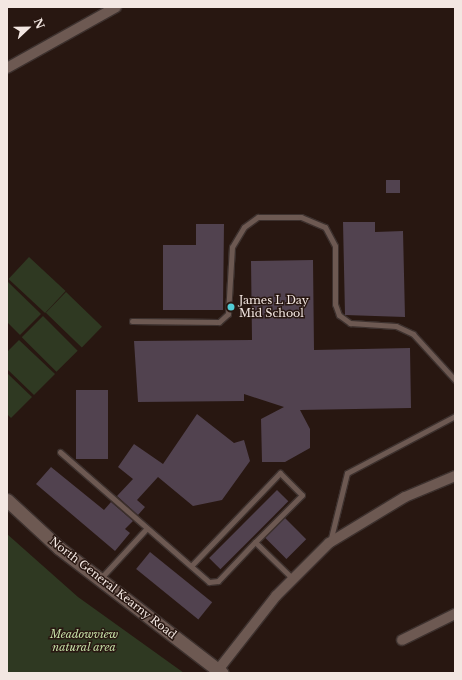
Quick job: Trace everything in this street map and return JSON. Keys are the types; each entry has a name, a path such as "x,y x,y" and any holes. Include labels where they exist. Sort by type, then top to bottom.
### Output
{"street":[{"path":"7,68 116,7"},
{"path":"220,671 276,596 329,543 405,497 455,476"},
{"name":"North General Kearny Road","path":"7,500 59,548 220,671"},
{"path":"402,640 455,614"}],"lane":[{"path":"132,321 218,322 228,314 232,247 244,227 258,217 301,217 325,228 335,246 335,304 339,315 350,323 396,326 413,334 455,380"},
{"path":"329,543 347,473 455,416"},
{"path":"60,452 209,582 218,581 302,495 280,473 191,566"},
{"path":"100,579 147,528"},
{"path":"255,542 293,579"}],"green space":[{"path":"29,257 66,291 45,313 9,279"},
{"path":"7,281 41,314 20,335 7,322"},
{"path":"66,292 102,327 82,348 46,313"},
{"path":"43,316 78,351 56,372 22,337"},
{"path":"19,340 55,374 34,395 7,369 7,352"},
{"path":"7,373 32,397 11,418 7,414"},
{"name":"Meadowview natural area","path":"7,534 78,597 184,673 7,673"}],"building":[{"path":"386,180 400,180 400,193 386,193"},
{"path":"343,222 375,222 375,232 403,231 405,317 345,315"},
{"path":"196,224 224,224 223,310 163,310 163,245 196,245"},
{"path":"313,260 314,350 410,348 411,408 300,410 310,429 310,448 285,462 262,462 261,419 284,407 244,394 244,401 138,402 134,341 252,340 251,261"},
{"path":"76,390 108,390 108,459 76,459"},
{"path":"197,414 234,443 244,440 250,461 222,500 193,506 158,477 137,500 145,507 138,515 117,496 133,479 118,467 134,444 163,464"},
{"path":"51,467 104,510 111,502 133,521 125,529 130,533 115,551 36,484"},
{"path":"277,490 288,501 220,569 209,558"},
{"path":"285,518 306,539 286,559 265,538"},
{"path":"150,552 212,602 198,619 136,569"}],"place":[{"name":"James L Day Mid School","path":"231,307"}]}
